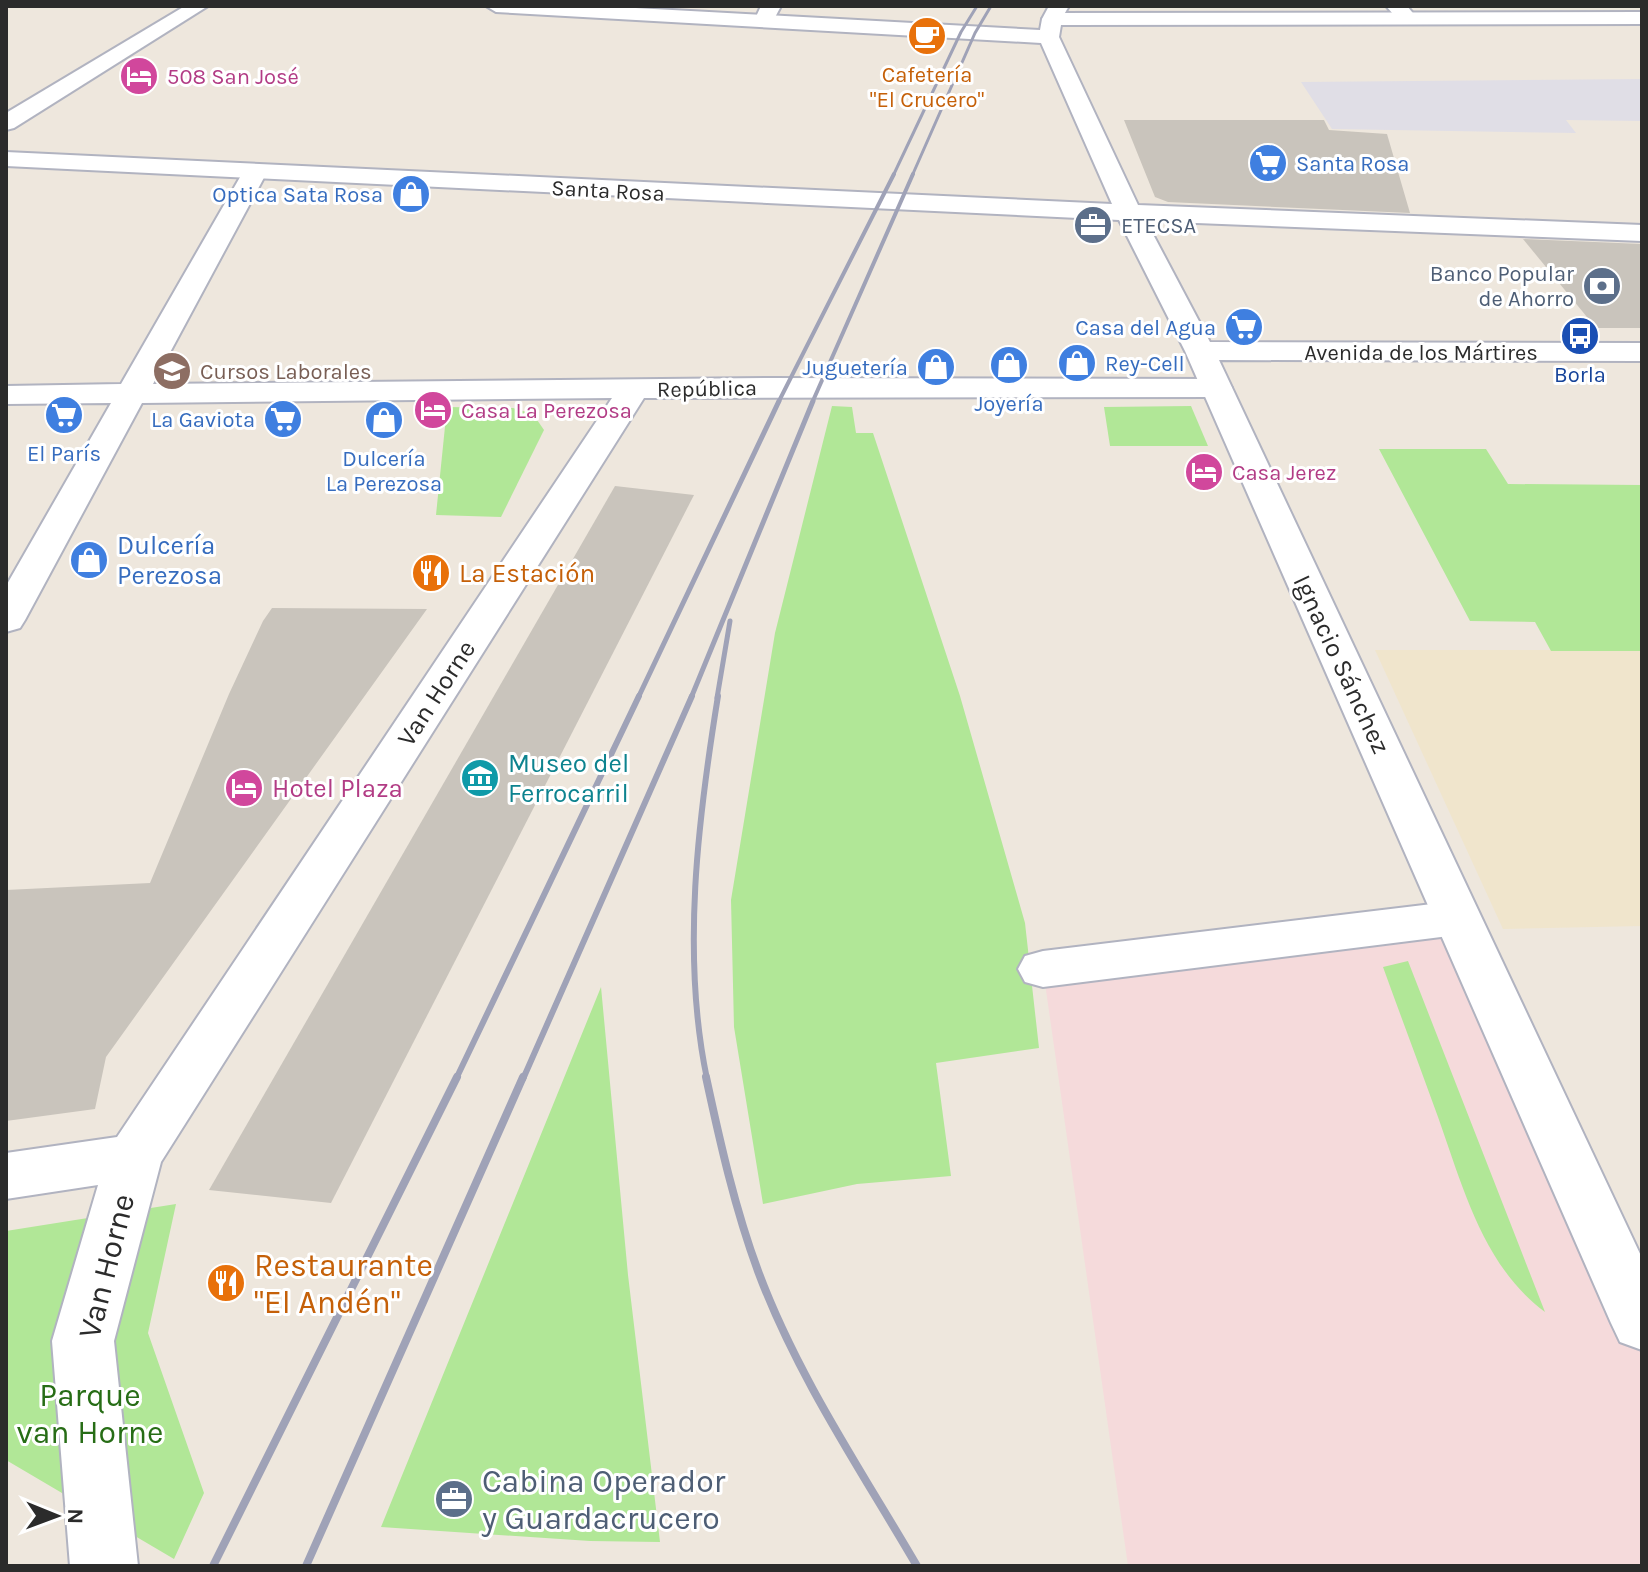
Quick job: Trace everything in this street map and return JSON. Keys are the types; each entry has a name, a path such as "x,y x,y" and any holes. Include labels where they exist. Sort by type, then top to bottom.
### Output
{"street":[{"path":"6,123 198,6"},
{"path":"496,6 1054,21 1402,12 1642,18"},
{"name":"Ignacio Sánchez","path":"1054,21 1129,213 1220,374 1457,918 1642,1323"},
{"name":"Santa Rosa","path":"6,159 1129,213 1642,233"},
{"path":"6,620 255,172"},
{"name":"Avenida de los Mártires","path":"1220,374 1279,367 1642,352"},
{"name":"República","path":"6,395 633,390 1220,374"},
{"name":"Avenida de los Mártires","path":"1315,381 1642,379"},
{"name":"Van Horne","path":"104,1566 83,1341 134,1157 633,390"},
{"path":"1043,969 1457,918"},
{"name":"Van Horne","path":"6,1176 134,1157"}],"shaded area":[{"path":"1642,79 1642,121 1566,120 1576,133 1332,129 1301,82"},
{"path":"1375,650 1642,650 1642,926 1503,929"},
{"path":"1457,918 1642,1323 1642,1566 1128,1566 1043,969"}],"green space":[{"path":"832,406 852,407 856,433 873,433 960,696 1025,923 1039,1048 936,1063 951,1176 857,1184 763,1204 734,1027 731,900 775,633"},
{"path":"1191,406 1208,446 1110,446 1104,407"},
{"path":"447,407 513,408 533,414 544,430 501,517 436,515"},
{"path":"1379,449 1486,449 1508,484 1642,485 1642,651 1551,651 1535,622 1470,621"},
{"path":"1408,961 1545,1312 1524,1293 1490,1249 1466,1197 1383,967"},
{"path":"601,987 628,1275 660,1542 590,1541 381,1527"},
{"name":"Parque van Horne","path":"176,1204 148,1333 204,1493 174,1559 6,1460 6,1231"}],"building":[{"name":"Santa Rosa","path":"1124,120 1324,120 1329,130 1387,134 1410,213 1168,202 1155,197"},
{"name":"Banco Popular de Ahorro","path":"1523,239 1642,244 1642,328 1596,328"},
{"path":"615,486 694,495 331,1203 209,1190"},
{"name":"Hotel Plaza","path":"272,608 427,609 106,1057 95,1109 6,1121 6,890 150,883 229,694"}],"railway":[{"path":"893,176 961,32 977,6"},
{"path":"912,176 975,33 991,6"},
{"path":"812,403 913,174"},
{"path":"779,401 893,176"},
{"path":"638,698 779,401"},
{"path":"691,698 813,401"},
{"path":"717,698 730,621"},
{"path":"456,1079 639,696"},
{"path":"523,1079 692,696"},
{"path":"707,1079 695,984 695,887 704,790 718,696"},
{"path":"213,1566 457,1077"},
{"path":"306,1566 523,1077"},
{"path":"706,1077 742,1224 774,1310 831,1422 917,1566"}],"place":[{"name":"Cafetería \"El Crucero\"","path":"927,36"},
{"name":"508 San José","path":"139,76"},
{"name":"Santa Rosa","path":"1268,163"},
{"name":"Optica Sata Rosa","path":"411,194"},
{"name":"ETECSA","path":"1093,225"},
{"name":"Banco Popular de Ahorro","path":"1602,286"},
{"name":"Casa del Agua","path":"1244,327"},
{"name":"Borla","path":"1580,336"},
{"name":"Rey-Cell","path":"1077,363"},
{"name":"Joyería","path":"1009,365"},
{"name":"Juguetería","path":"936,367"},
{"name":"Cursos Laborales","path":"172,371"},
{"name":"Casa La Perezosa","path":"433,410"},
{"name":"El París","path":"64,415"},
{"name":"La Gaviota","path":"283,419"},
{"name":"Dulcería La Perezosa","path":"384,420"},
{"name":"Casa Jerez","path":"1204,472"},
{"name":"Dulcería Perezosa","path":"89,560"},
{"name":"La Estación","path":"431,573"},
{"name":"Museo del Ferrocarril","path":"480,778"},
{"name":"Hotel Plaza","path":"244,788"},
{"name":"Restaurante \"El Andén\"","path":"226,1283"},
{"name":"Cabina Operador y Guardacrucero","path":"454,1499"}]}
